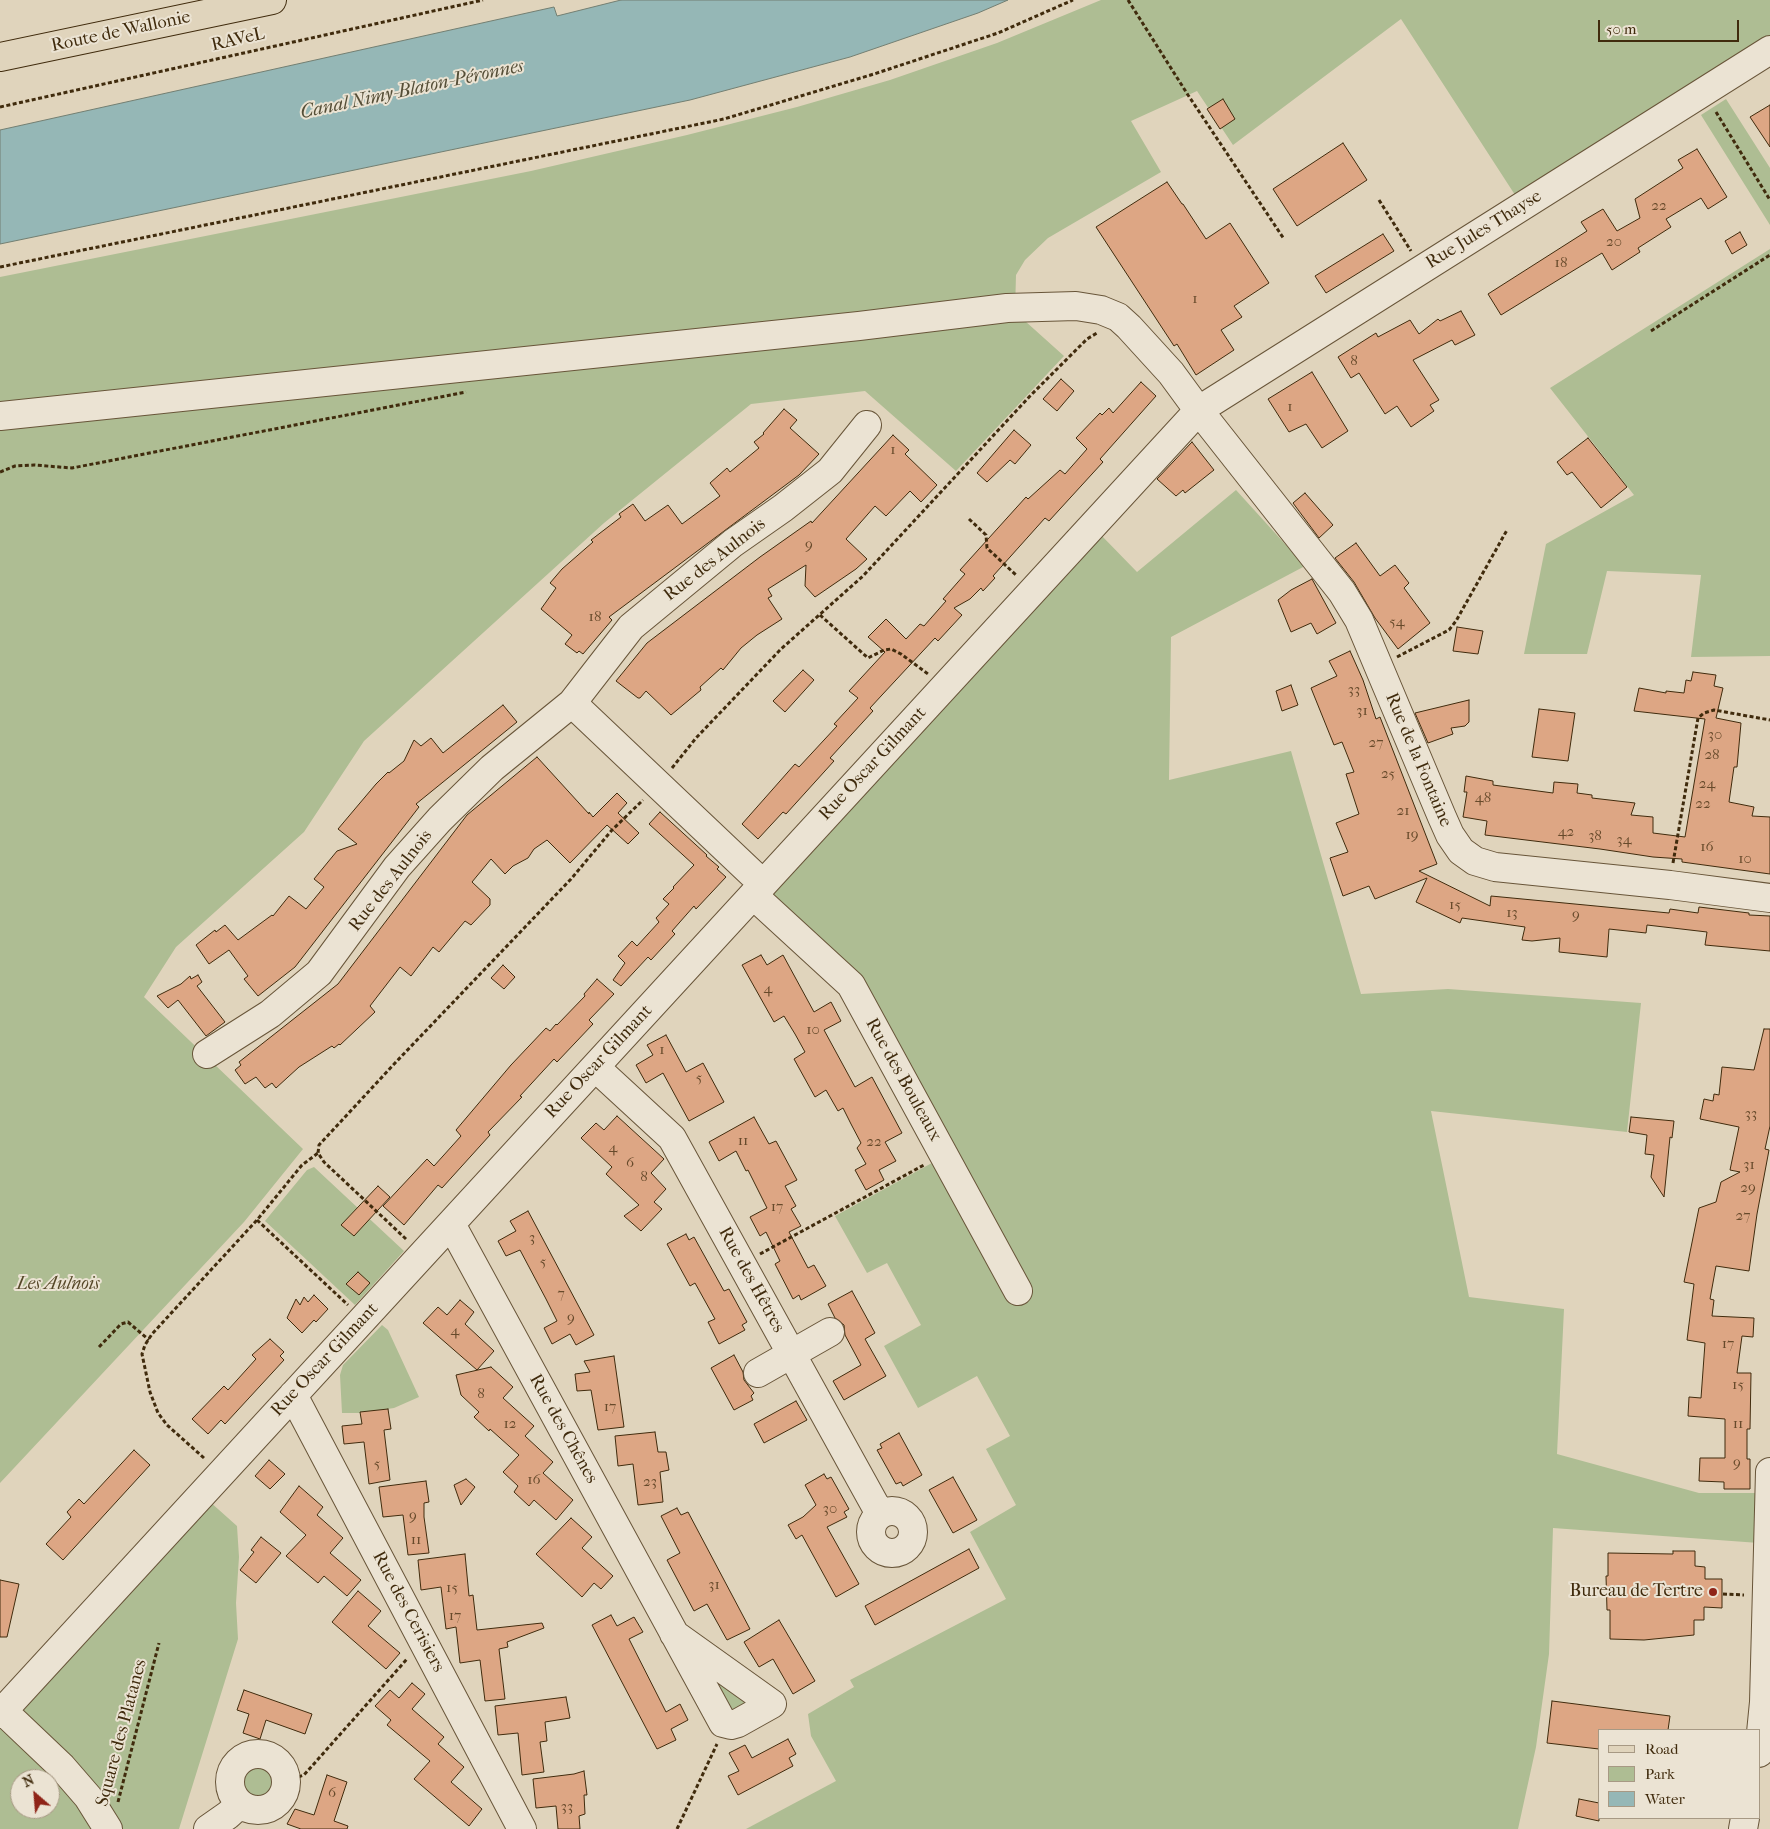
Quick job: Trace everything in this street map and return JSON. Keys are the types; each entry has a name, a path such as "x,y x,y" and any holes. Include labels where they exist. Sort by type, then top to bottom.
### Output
{"main road":[{"name":"Route de Wallonie","path":"0,57 272,0"}],"street":[{"name":"Rue Jules Thayse","path":"1199,410 1770,50"},
{"name":"Rue de la Fontaine","path":"0,416 859,326 1007,308 1076,306 1101,310 1118,317 1171,373 1342,592 1359,620 1442,817 1450,835 1461,851 1475,861 1495,867 1670,885 1770,898"},
{"name":"Rue Oscar Gilmant","path":"2,1713 1199,410"},
{"name":"Rue des Aulnois","path":"208,1054 270,1014 319,973 397,867 440,819 492,768 572,703 631,627 733,542 783,508 830,471 867,425"},
{"path":"572,703 659,785 758,890"},
{"name":"Rue des Bouleaux","path":"758,890 851,985 1018,1292"},
{"name":"Rue des Hêtres","path":"595,1067 672,1138 880,1514"},
{"name":"Rue des Chênes","path":"451,1224 718,1715 723,1723 731,1725 738,1723 772,1704 674,1634"},
{"path":"758,1373 830,1332"},
{"name":"Rue des Cerisiers","path":"293,1395 522,1829"},
{"path":"1763,1744 1767,1702 1770,1472"},
{"path":"2,1713 62,1767 88,1797 112,1820"},
{"path":"252,1755 262,1755 271,1758 283,1771 286,1781 280,1798 274,1805 265,1809 246,1808 240,1804 230,1788 232,1771 244,1758 252,1755"},
{"path":"208,1829 240,1804"}],"path":[{"name":"RAVeL","path":"0,107 483,0"},
{"path":"0,267 724,119 874,74 998,33 1074,0"},
{"path":"1128,0 1188,95 1284,239"},
{"path":"1704,92 1770,200"},
{"path":"1380,200 1422,270"},
{"path":"1651,331 1770,255"},
{"path":"221,1474 167,1425 158,1413 150,1392 142,1354 152,1334 258,1220 302,1165 318,1153 320,1145 396,1062 564,886 612,830 659,785 696,738 781,649 863,576 1030,396 1087,339 1112,324 1129,327"},
{"path":"0,472 15,466 34,465 72,468 473,391"},
{"path":"969,519 986,535 987,548 1033,591"},
{"path":"1379,666 1449,630 1456,621 1507,530"},
{"path":"820,615 868,658 884,650 891,649 901,654 944,687"},
{"path":"1670,885 1698,718 1704,713 1714,710 1770,720"},
{"path":"318,1153 324,1162 422,1254"},
{"path":"742,1264 943,1154"},
{"path":"258,1220 364,1319"},
{"path":"99,1347 121,1324 128,1322 149,1340"},
{"path":"286,1781 304,1775 423,1641"},
{"name":"Square des Platanes","path":"112,1820 159,1643"},
{"path":"677,1829 726,1724"}],"green space":[{"name":"Les Aulnois","path":"1101,0 1770,0 1770,41 1517,198 1401,19 1233,145 1197,91 1131,121 1161,172 1048,238 1025,260 1016,275 1015,312 1064,356 956,471 865,391 751,404 604,523 364,741 304,832 176,947 144,997 303,1149 244,1222 0,1483 0,277 531,171 687,135 797,107 890,80 997,43"},
{"path":"1726,99 1770,168 1770,225 1701,115"},
{"path":"1770,249 1770,656 1691,657 1701,575 1607,571 1587,654 1524,654 1546,544 1634,495 1550,388"},
{"path":"1236,490 1305,566 1171,637 1169,780 1291,751 1361,994 1448,989 1641,1003 1627,1132 1431,1111 1469,1297 1564,1309 1557,1454 1699,1493 1761,1493 1759,1543 1553,1528 1549,1654 1536,1747 1518,1829 746,1829 836,1781 811,1736 808,1714 854,1687 850,1680 1006,1599 970,1532 1016,1505 986,1449 1010,1436 977,1376 918,1408 884,1346 921,1325 887,1263 867,1273 835,1216 952,1152 771,895 1101,535 1137,572"},
{"path":"314,1167 404,1251 355,1305 265,1221 307,1170"},
{"path":"382,1325 388,1330 419,1397 394,1408 361,1413 342,1413 340,1375 343,1365"},
{"path":"209,1501 237,1526 239,1557 236,1603 238,1639 179,1829 0,1829 0,1729"},
{"path":"699,1662 748,1699 744,1707 731,1715"},
{"path":"255,1759 263,1759 275,1765 281,1781 275,1797 263,1803 255,1803 243,1797 237,1785 237,1777 243,1765"}],"water":[{"name":"Canal Nimy-Blaton-Péronnes","path":"621,0 1008,0 978,13 850,57 690,100 0,244 0,130 554,7 557,16"}],"building":[{"path":"1223,99 1235,119 1220,129 1207,109"},
{"path":"1770,105 1770,147 1750,117"},
{"path":"1343,143 1367,180 1297,226 1273,189"},
{"path":"1697,149 1727,197 1708,209 1701,198 1666,219 1671,227 1638,248 1640,252 1612,270 1602,253 1501,315 1488,294 1587,231 1581,222 1603,209 1617,231 1640,218 1635,199 1683,168 1678,160"},
{"path":"1167,182 1206,239 1230,223 1269,283 1234,306 1242,317 1221,330 1234,350 1196,375 1177,344 1174,346 1096,227"},
{"path":"1740,232 1747,245 1732,254 1725,241"},
{"path":"1383,234 1394,251 1326,293 1315,276"},
{"path":"1461,311 1475,335 1455,345 1452,340 1413,360 1439,400 1430,405 1434,411 1411,427 1397,406 1385,414 1359,373 1351,378 1338,357 1376,333 1378,337 1410,320 1419,334 1438,319 1440,321"},
{"path":"1312,372 1348,431 1322,448 1306,424 1289,432 1268,399"},
{"path":"1061,379 1074,391 1057,411 1043,399"},
{"path":"1141,382 1156,396 1100,459 1103,462 1049,521 1045,518 993,576 995,578 983,591 981,588 970,599 954,608 962,615 938,641 935,638 870,708 873,711 830,758 834,761 786,814 783,812 758,839 742,824 795,764 799,767 837,726 834,724 858,698 849,691 885,652 868,637 886,619 906,639 920,624 924,626 946,601 943,599 965,574 960,570 1026,497 1028,499 1060,470 1065,474 1087,449 1076,438 1100,413 1102,415 1109,408 1113,413"},
{"path":"784,409 797,420 790,428 819,454 799,475 609,617 612,620 583,654 579,651 577,653 565,644 572,635 541,609 556,588 550,583 562,569 593,542 591,540 621,517 619,514 633,504 645,521 668,505 682,524 720,496 710,483 727,468 730,472 759,448 754,442 764,434"},
{"path":"1014,430 1031,445 1015,464 1010,460 987,482 977,473"},
{"path":"893,435 909,450 905,454 937,485 921,502 910,491 886,516 875,506 846,539 867,559 856,569 815,597 805,586 806,565 768,589 772,596 768,598 782,619 741,648 723,670 721,668 700,687 701,690 671,715 646,691 638,698 616,681 647,643 760,557 811,521 812,523"},
{"path":"1588,438 1627,487 1601,508 1572,472 1567,475 1557,462"},
{"path":"1192,442 1214,470 1185,493 1183,490 1176,496 1157,479"},
{"path":"1305,493 1333,525 1319,538 1293,503"},
{"path":"1356,543 1380,576 1395,565 1409,583 1404,588 1430,623 1398,649 1375,618 1354,582 1335,558"},
{"path":"1312,579 1336,623 1317,634 1311,623 1291,632 1278,600 1291,590"},
{"path":"1457,627 1483,631 1478,654 1453,651"},
{"path":"1350,651 1363,680 1376,719 1380,717 1437,864 1419,871 1490,906 1491,896 1669,913 1670,909 1698,913 1699,907 1749,913 1749,915 1770,916 1770,951 1705,945 1707,932 1647,925 1646,933 1609,929 1607,957 1559,952 1560,938 1532,941 1522,940 1525,927 1462,918 1460,923 1416,902 1427,878 1375,899 1369,886 1343,896 1330,858 1348,852 1336,823 1359,814 1346,774 1354,772 1342,742 1334,745 1311,688 1337,676 1329,661"},
{"path":"803,670 814,680 785,712 773,701"},
{"path":"1693,672 1716,675 1714,686 1723,688 1716,718 1741,723 1737,767 1734,767 1729,802 1754,807 1752,816 1770,817 1770,874 1682,862 1682,859 1653,857 1485,835 1487,821 1463,817 1467,792 1464,792 1466,776 1493,781 1493,785 1553,793 1554,782 1578,784 1577,793 1592,795 1592,798 1635,803 1631,815 1653,817 1653,833 1685,837 1705,719 1634,711 1639,688 1666,693 1666,691 1684,693 1686,680 1691,681"},
{"path":"1291,685 1298,705 1282,711 1276,691"},
{"path":"1469,700 1469,722 1465,726 1451,728 1453,734 1428,743 1415,713"},
{"path":"503,705 517,722 416,804 419,807 295,967 258,996 244,979 248,976 229,950 209,964 196,945 215,930 216,932 225,925 238,940 273,916 289,896 306,909 324,887 314,879 337,851 357,844 338,829 376,784 388,772 404,761 414,740 421,746 431,738 443,753"},
{"path":"1539,709 1575,713 1568,761 1532,757"},
{"path":"537,757 593,817 617,793 627,803 618,813 639,833 628,844 607,825 570,863 547,840 534,849 528,858 513,866 505,874 491,859 472,882 490,899 490,905 471,925 465,921 439,952 433,947 411,976 400,967 370,1006 375,1012 340,1045 334,1048 332,1046 299,1067 276,1088 272,1083 265,1088 256,1077 245,1084 235,1070 241,1065 239,1062 338,984 467,815"},
{"path":"660,812 707,855 719,867 717,869 726,877 696,909 694,906 672,931 675,934 651,960 648,957 621,986 613,980 625,963 618,956 632,941 637,946 659,922 656,918 669,904 663,899 694,865 649,824"},
{"path":"761,955 767,965 783,955 814,1012 831,1002 841,1021 824,1030 855,1087 872,1077 902,1133 885,1142 896,1161 879,1170 884,1180 866,1190 855,1170 866,1164 857,1148 861,1143 843,1108 838,1111 826,1090 815,1097 794,1059 805,1052 784,1016 774,1022 742,965"},
{"path":"503,965 515,977 504,989 491,978"},
{"path":"198,975 202,982 197,986 225,1022 206,1036 178,1000 168,1008 157,996 181,984 190,976 191,979"},
{"path":"597,979 614,994 589,1020 593,1024 557,1062 554,1059 520,1096 522,1097 488,1132 490,1135 442,1188 438,1185 404,1225 383,1206 427,1159 434,1166 461,1136 456,1130 511,1065 546,1028 550,1031 557,1025 585,996 584,994"},
{"path":"1764,1029 1770,1029 1770,1126 1765,1149 1769,1150 1749,1271 1716,1266 1710,1299 1714,1300 1712,1316 1754,1318 1753,1337 1742,1336 1737,1373 1751,1373 1750,1429 1747,1429 1750,1489 1724,1489 1724,1482 1699,1481 1700,1458 1725,1458 1725,1419 1688,1416 1689,1397 1701,1398 1705,1343 1687,1340 1694,1284 1684,1282 1699,1208 1716,1202 1721,1182 1740,1172 1730,1170 1739,1127 1700,1119 1704,1099 1713,1101 1714,1094 1719,1095 1722,1067 1754,1070"},
{"path":"666,1035 686,1072 703,1063 724,1102 689,1121 663,1073 646,1083 636,1065 653,1055 647,1045"},
{"path":"617,1116 664,1159 651,1173 666,1189 654,1202 662,1209 641,1231 624,1216 639,1205 606,1174 612,1167 581,1138 596,1123 604,1130"},
{"path":"754,1117 769,1144 776,1141 797,1180 785,1186 796,1206 791,1209 801,1226 789,1232 808,1268 814,1265 826,1286 801,1300 799,1295 793,1299 775,1264 780,1261 766,1232 760,1236 750,1217 767,1208 748,1170 746,1171 736,1151 719,1161 709,1142"},
{"path":"1631,1117 1674,1121 1672,1138 1670,1137 1664,1197 1651,1177 1654,1155 1645,1154 1647,1135 1629,1132"},
{"path":"378,1186 390,1197 354,1236 341,1225"},
{"path":"528,1211 594,1335 576,1345 570,1334 552,1344 544,1328 557,1321 546,1299 520,1250 506,1256 498,1241 516,1231 510,1221"},
{"path":"686,1234 689,1240 694,1237 724,1291 729,1289 747,1322 742,1325 745,1330 719,1344 708,1322 715,1319 695,1283 690,1286 667,1244"},
{"path":"358,1272 370,1283 359,1295 346,1284"},
{"path":"852,1291 875,1333 865,1339 886,1376 844,1400 833,1381 861,1365 845,1335 844,1325 835,1318 828,1304"},
{"path":"314,1295 328,1309 302,1333 287,1318 296,1299 300,1305 304,1297 308,1302"},
{"path":"460,1300 474,1312 465,1324 494,1351 477,1370 423,1323 438,1307 447,1315"},
{"path":"270,1339 284,1352 280,1356 284,1360 225,1424 221,1420 208,1434 192,1419 224,1386 228,1390 256,1359 252,1355"},
{"path":"734,1355 743,1372 744,1380 754,1393 751,1396 753,1400 734,1410 711,1368"},
{"path":"614,1356 624,1427 598,1430 591,1390 577,1391 575,1374 590,1372 584,1361"},
{"path":"491,1367 513,1387 503,1398 534,1426 525,1436 553,1462 543,1473 573,1500 556,1520 534,1500 529,1506 514,1492 518,1486 503,1472 519,1455 474,1417 479,1412 461,1395 456,1375"},
{"path":"796,1401 807,1420 764,1443 754,1424"},
{"path":"388,1409 391,1429 384,1430 390,1480 369,1484 364,1442 344,1444 342,1426 362,1424 360,1412"},
{"path":"655,1432 658,1452 666,1452 669,1470 660,1472 663,1502 638,1505 633,1464 618,1466 615,1436"},
{"path":"899,1433 922,1475 903,1486 901,1482 896,1484 877,1450 882,1448 880,1444"},
{"path":"134,1450 150,1465 63,1560 46,1544 71,1517 67,1512 79,1499 84,1504"},
{"path":"269,1460 285,1474 270,1489 255,1476"},
{"path":"824,1474 827,1479 831,1477 849,1509 844,1512 847,1517 827,1527 859,1584 836,1597 802,1535 796,1539 788,1525 803,1517 816,1505 805,1485"},
{"path":"953,1477 977,1520 953,1533 929,1490"},
{"path":"466,1479 475,1487 461,1505 454,1485"},
{"path":"426,1481 429,1502 424,1503 424,1517 429,1553 408,1555 403,1515 383,1517 379,1487"},
{"path":"299,1486 323,1507 317,1515 343,1538 330,1553 361,1580 347,1596 324,1576 318,1583 286,1556 306,1535 280,1512"},
{"path":"677,1508 681,1515 688,1512 750,1629 727,1640 707,1604 694,1611 667,1560 680,1553 661,1516"},
{"path":"571,1518 592,1537 582,1548 613,1576 601,1589 594,1583 582,1597 536,1554"},
{"path":"261,1537 281,1553 256,1583 240,1570 254,1552 251,1550"},
{"path":"969,1549 979,1568 875,1625 865,1606"},
{"path":"1673,1551 1695,1551 1695,1566 1705,1567 1705,1579 1722,1579 1722,1608 1704,1607 1704,1620 1694,1620 1694,1635 1644,1640 1610,1639 1610,1610 1607,1610 1606,1576 1608,1576 1608,1553 1673,1554"},
{"path":"465,1554 469,1596 473,1595 477,1630 542,1623 544,1628 507,1642 508,1647 499,1649 505,1699 485,1701 480,1660 460,1663 456,1627 446,1629 441,1587 421,1590 418,1560"},
{"path":"0,1580 19,1584 7,1637 0,1637"},
{"path":"358,1591 381,1611 368,1626 400,1653 386,1669 332,1622"},
{"path":"611,1615 617,1626 634,1617 643,1632 629,1639 666,1712 680,1704 688,1720 671,1729 676,1740 657,1749 592,1625"},
{"path":"779,1620 815,1681 793,1694 773,1659 759,1667 744,1642"},
{"path":"412,1683 425,1694 412,1709 444,1737 438,1744 464,1767 451,1782 482,1809 469,1826 414,1779 430,1761 387,1725 391,1720 375,1706 390,1690 399,1698"},
{"path":"244,1690 312,1714 305,1734 266,1720 260,1739 243,1733 249,1714 237,1710"},
{"path":"566,1697 570,1718 545,1722 547,1741 540,1742 544,1772 522,1775 518,1733 498,1735 495,1706"},
{"path":"1552,1701 1670,1716 1668,1729 1598,1729 1598,1749 1547,1743"},
{"path":"788,1739 796,1754 789,1758 793,1766 738,1795 728,1776 739,1771 729,1753 745,1745 752,1758"},
{"path":"584,1771 587,1795 584,1795 585,1814 579,1816 580,1829 558,1829 556,1806 536,1808 533,1779"},
{"path":"327,1775 347,1782 334,1821 348,1826 347,1829 301,1829 287,1824 295,1809 314,1815"},
{"path":"1579,1799 1598,1803 1599,1821 1576,1816"}],"place":[{"name":"Bureau de Tertre","path":"1713,1592"}]}
